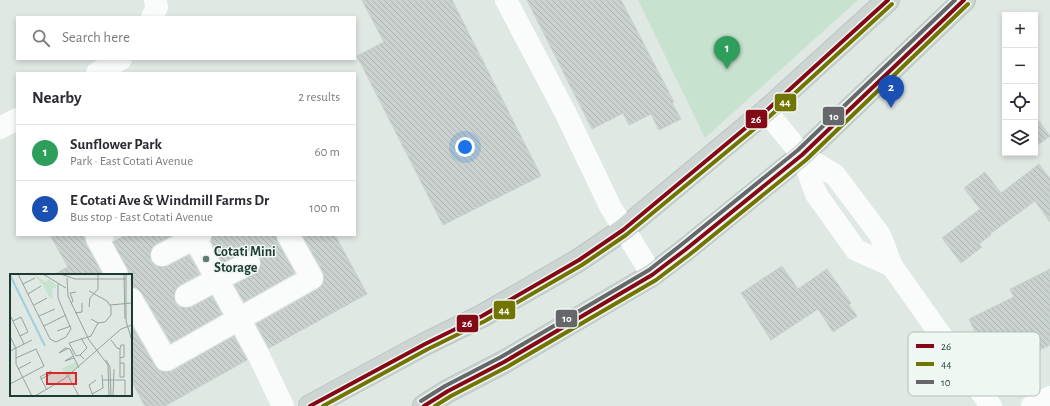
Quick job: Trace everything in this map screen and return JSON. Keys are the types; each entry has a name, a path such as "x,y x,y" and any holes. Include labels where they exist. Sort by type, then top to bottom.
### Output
{"main road":[{"path":"310,406 482,316 579,260 623,230 766,111 888,0"},
{"path":"424,406 448,391 504,362 652,275 802,155 964,0"}],"street":[{"path":"152,16 157,7 156,0"},
{"path":"506,0 566,114 610,206 623,230 652,275"},
{"path":"99,72 119,60"},
{"path":"766,111 802,155 835,175 880,235 892,266 939,332"},
{"path":"0,128 16,120"},
{"path":"101,236 97,238 116,274"},
{"path":"162,255 196,236 284,406"},
{"path":"132,301 166,360 312,278 289,236"},
{"path":"186,296 249,263"},
{"path":"984,396 991,406"},
{"path":"1032,406 1050,397"}],"green space":[{"path":"638,0 858,0 705,138"}],"building":[{"path":"362,0 452,0 541,176 443,225 357,56 384,42"},
{"path":"527,0 621,0 674,102 672,103 681,119 659,130 651,114 629,125 623,113 592,129"},
{"path":"1038,120 1050,136 1038,145"},
{"path":"1039,164 1050,179 1050,222 1035,201 990,234 991,235 979,244 982,247 961,263 942,238 980,209 964,188 985,172 1001,193"},
{"path":"51,236 83,236 86,244 102,274 55,274 68,267"},
{"path":"124,236 171,236 156,244 152,248 150,254 151,261 156,266 162,267 168,266 189,255 200,274 180,285 176,289 174,295 175,302 180,307 186,308 192,307 212,296 222,314 171,343 142,293 137,288 132,287 132,274 129,274 128,269 113,242"},
{"path":"276,236 277,241 295,273 244,302 234,285 255,274 259,270 261,264 260,258 256,253 249,251 243,252 222,263 211,241 212,237"},
{"path":"303,236 336,236 367,294 269,348 256,324 318,289 323,284 323,272"},
{"path":"782,266 798,289 827,269 851,303 849,305 857,316 833,332 818,309 771,340 741,293"},
{"path":"1050,269 1050,345 1040,350 1040,332 975,332 969,319 1014,297 1010,289"},
{"path":"132,326 155,366 160,371 166,372 172,371 234,336 247,360 165,406 145,406 132,382"}],"transit line":[{"name":"26","path":"310,406 425,344 482,316 579,260 623,230 766,111 888,0"},
{"name":"10","path":"421,401 445,386 501,357 649,270 798,150 955,0"},
{"name":"26","path":"424,406 448,391 504,362 652,275 802,155 964,0"},
{"name":"44","path":"323,406 428,349 485,321 582,265 626,235 770,116 892,4"},
{"name":"44","path":"435,406 507,367 656,280 806,160 968,4"}],"place":[{"name":"Sunflower Park","path":"727,69"},
{"name":"E Cotati Ave & Windmill Farms Dr","path":"891,108"},
{"name":"Cotati Mini Storage","path":"206,259"}]}
